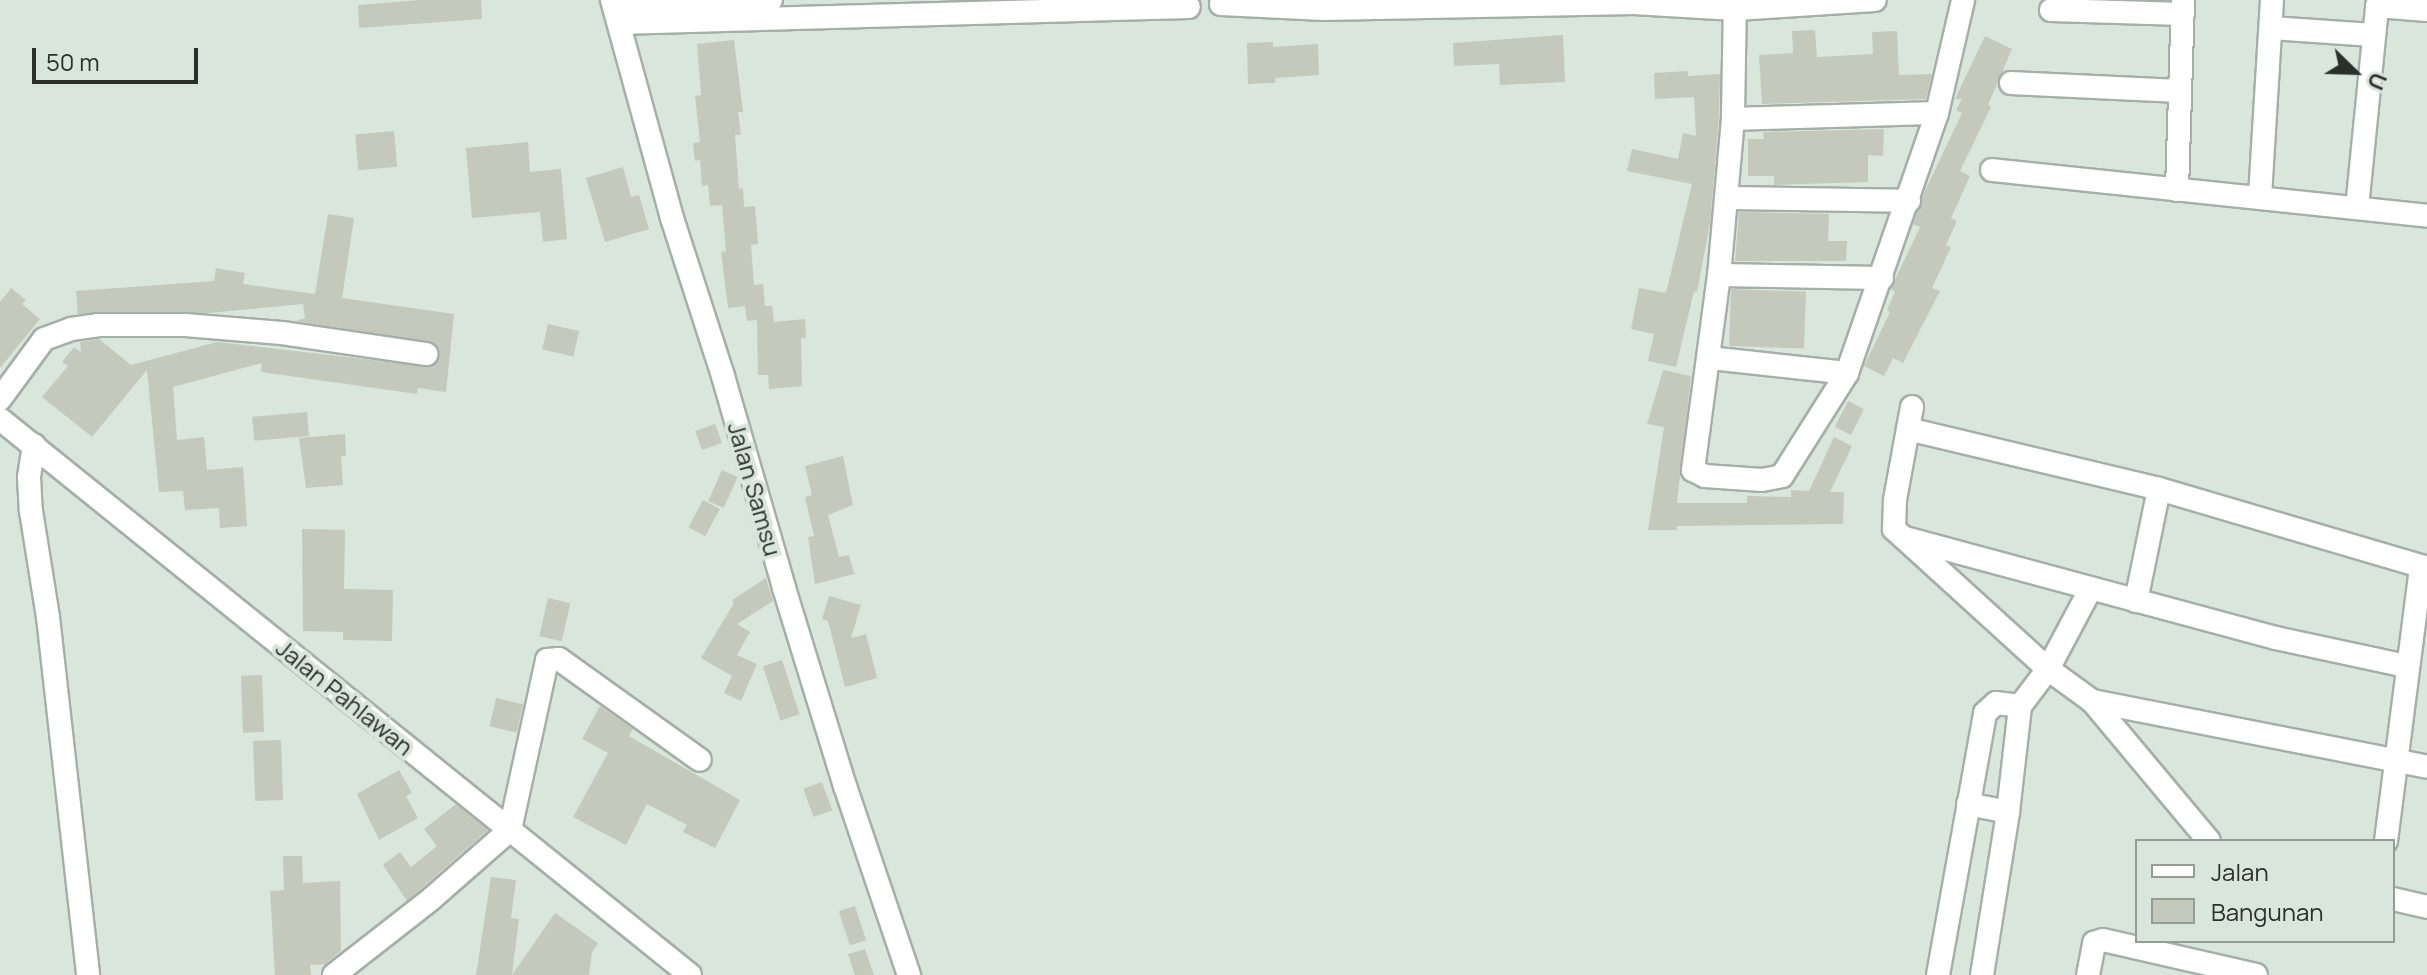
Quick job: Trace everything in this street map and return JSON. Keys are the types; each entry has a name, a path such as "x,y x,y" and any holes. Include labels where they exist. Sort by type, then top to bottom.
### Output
{"street":[{"path":"615,10 771,0"},
{"path":"615,10 1188,4 1204,15 1221,2 1324,9 1634,2 1735,5 1875,0"},
{"path":"1735,5 1733,119 1726,198 1710,358 1693,470 1705,476 1762,480 1782,476 1847,373 1937,113 1963,0"},
{"path":"2260,196 2272,0"},
{"path":"2357,208 2377,3 2427,10"},
{"path":"2051,10 2183,7 2177,190"},
{"name":"Jalan Samsu","path":"615,10 672,218 723,376 788,602 845,786 909,975"},
{"path":"2271,28 2373,35"},
{"path":"2011,83 2179,91"},
{"path":"1733,119 1937,113"},
{"path":"1992,170 2427,216"},
{"path":"1726,198 1909,201"},
{"path":"1719,275 1882,278"},
{"path":"0,399 44,339 71,329 98,325 185,325 282,333 426,354"},
{"path":"1710,358 1847,373"},
{"path":"2207,839 2092,701 2048,669 1894,529 1895,500 1910,418 2424,568 2407,666 2386,839"},
{"name":"Jalan Pahlawan","path":"0,419 690,975"},
{"path":"34,445 29,477 31,511 48,617 88,975"},
{"path":"2136,601 2159,489"},
{"path":"1900,537 2276,638 2407,666"},
{"path":"1982,975 2008,812 2020,706 2048,669 2090,590"},
{"path":"334,975 430,900 510,830 543,667 552,659 559,659 700,760"},
{"path":"2092,701 2427,767"},
{"path":"1938,975 1985,713 1996,703 2020,706"},
{"path":"1968,804 2008,812"},
{"path":"2395,899 2427,907"},
{"path":"2088,975 2094,943 2103,940 2256,975"}],"building":[{"path":"420,0 481,0 482,19 359,28 358,5"},
{"path":"1815,30 1817,57 1873,54 1872,32 1897,31 1899,75 1932,74 1926,99 1762,104 1759,55 1793,53 1792,31"},
{"path":"1563,35 1565,82 1500,85 1499,64 1454,66 1453,43"},
{"path":"1985,36 2012,49 1988,105 1991,107 1960,171 1970,176 1951,218 1957,221 1946,245 1951,247 1932,288 1940,291 1903,363 1893,358 1884,376 1864,366 1890,312 1887,310 1895,292 1891,288 1920,227 1913,224 1923,195 1962,113 1956,110 1962,99 1955,99"},
{"path":"734,40 743,112 738,112 741,135 735,135 739,189 743,188 744,207 755,206 758,244 751,245 754,285 763,284 765,306 772,306 774,322 805,319 806,338 801,338 802,386 769,389 768,375 758,375 757,320 747,321 745,306 728,308 721,252 726,251 722,205 710,206 708,185 702,186 700,160 695,161 693,143 700,142 695,96 701,95 697,44"},
{"path":"1273,42 1273,47 1318,44 1319,75 1275,78 1275,83 1248,84 1247,43"},
{"path":"1688,71 1688,76 1720,74 1719,118 1710,223 1697,292 1694,291 1676,367 1648,361 1654,334 1631,329 1639,288 1666,293 1692,184 1627,171 1632,149 1678,159 1683,133 1696,136 1694,97 1655,99 1654,73"},
{"path":"1884,129 1883,156 1868,155 1868,182 1774,185 1774,176 1748,176 1748,139 1764,139 1763,132"},
{"path":"394,131 397,167 358,170 355,134"},
{"path":"528,142 530,172 561,169 567,239 543,242 540,212 472,218 466,148"},
{"path":"623,167 631,197 639,195 649,229 605,242 586,178"},
{"path":"1739,212 1829,214 1828,241 1847,241 1846,261 1735,261"},
{"path":"328,214 354,218 342,298 454,314 446,392 418,388 417,394 261,372 262,363 173,387 177,440 204,437 207,470 243,467 247,526 220,528 219,508 185,510 183,491 159,492 147,370 92,437 42,397 68,366 62,362 74,347 81,352 80,342 99,339 131,365 217,342 432,367 440,355 434,343 295,321 305,318 303,304 210,313 78,314 76,291 214,281 216,268 245,273 243,284 315,294"},
{"path":"11,288 26,300 22,304 40,319 0,368 0,302"},
{"path":"1731,289 1806,292 1804,349 1729,346"},
{"path":"548,324 579,331 573,357 542,349"},
{"path":"1663,370 1691,376 1677,503 1747,503 1747,496 1791,497 1791,490 1809,491 1834,437 1852,446 1830,492 1844,492 1843,524 1677,526 1677,530 1648,530 1664,427 1647,424"},
{"path":"1848,401 1864,409 1851,435 1835,427"},
{"path":"307,412 309,436 254,441 252,417"},
{"path":"715,424 722,443 702,450 695,431"},
{"path":"345,434 346,456 341,456 343,485 306,488 299,438"},
{"path":"843,456 853,505 828,515 839,557 849,555 854,574 815,584 808,537 814,536 805,497 812,495 805,466"},
{"path":"722,470 738,477 724,508 708,501"},
{"path":"703,500 720,509 705,536 688,527"},
{"path":"302,529 345,530 344,589 393,590 392,641 343,640 343,632 303,631"},
{"path":"766,578 773,601 737,624 750,632 737,655 757,664 741,701 724,693 732,676 701,658 734,603 732,600"},
{"path":"829,596 861,605 851,638 866,634 877,678 845,687 828,621 822,619"},
{"path":"548,598 570,603 562,641 539,636"},
{"path":"782,660 800,714 781,720 763,666"},
{"path":"262,675 264,732 243,733 241,676"},
{"path":"496,698 523,704 517,733 489,726"},
{"path":"600,706 633,729 629,736 740,800 715,848 683,832 687,825 647,804 626,845 573,817 608,753 582,739"},
{"path":"281,740 283,800 255,801 253,741"},
{"path":"399,770 412,793 406,796 418,818 379,840 357,794"},
{"path":"822,782 832,810 813,817 803,789"},
{"path":"456,804 488,830 407,901 383,865 400,852 411,867 437,846 424,829"},
{"path":"283,856 302,856 303,883 340,881 341,951 325,964 310,965 311,975 275,975 270,891 284,890"},
{"path":"491,877 516,880 511,918 519,919 512,975 476,975"},
{"path":"855,906 866,940 850,945 839,911"},
{"path":"555,913 598,943 592,952 589,975 512,975"},
{"path":"865,949 874,975 855,975 848,954"}]}
